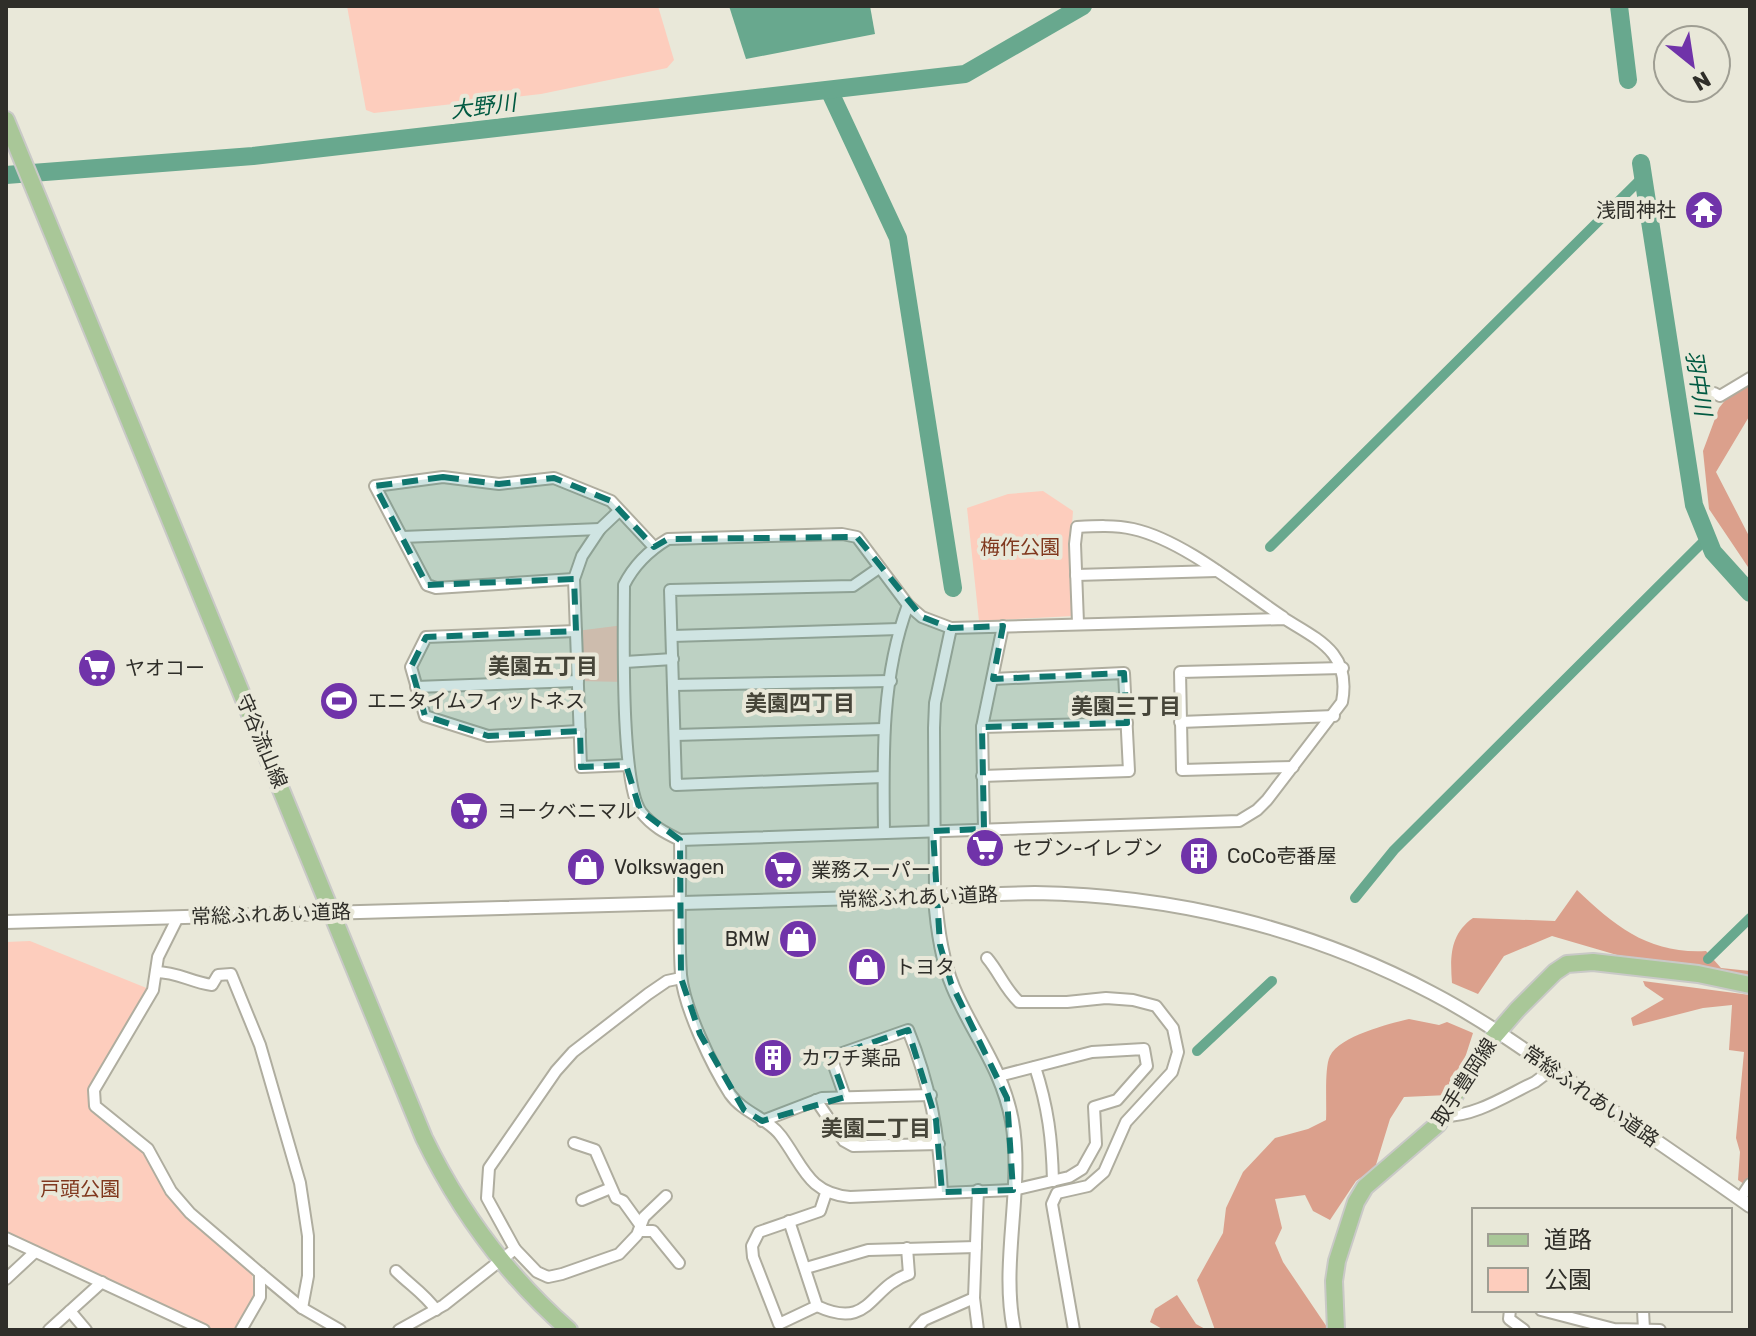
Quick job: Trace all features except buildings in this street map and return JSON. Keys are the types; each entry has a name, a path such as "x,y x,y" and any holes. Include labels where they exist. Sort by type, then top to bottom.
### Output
{"main road":[{"name":"守谷流山線","path":"6,120 429,1148 470,1220 502,1262 569,1330"},
{"name":"取手豊岡線","path":"1336,1330 1334,1281 1339,1246 1365,1187 1421,1141 1443,1116 1479,1054 1497,1031 1555,972 1567,964 1581,961 1698,974 1750,985"}],"street":[{"path":"1714,393 1720,396 1750,378"},
{"path":"574,579 436,588 427,585 375,486 443,477 499,484 554,478 611,501 654,547"},
{"path":"619,511 600,529 582,556 574,579 581,767 628,765"},
{"path":"1078,623 1077,527 1101,525 1132,528 1153,535 1219,571 1285,619 1319,639 1333,652 1343,668 1346,683 1342,702 1267,800 1239,821 680,840 659,830 640,810 628,765 624,585 639,561 668,539 842,534 857,537 908,605 922,617 951,628 1285,619"},
{"path":"402,537 600,529"},
{"path":"879,568 853,586 670,590 676,785 883,777"},
{"path":"1076,575 1219,571"},
{"path":"884,833 883,729 899,629 908,605"},
{"path":"984,829 982,727 1003,626"},
{"path":"951,628 935,703 935,896 940,945 951,983 999,1076 1013,1125 1010,1296 1014,1330"},
{"path":"672,636 899,629"},
{"path":"576,631 426,637 411,667 425,716 488,736 580,731"},
{"path":"625,662 673,659"},
{"path":"1293,767 1182,770 1180,672 1343,668"},
{"path":"982,776 1129,771 1124,673 993,679"},
{"path":"416,687 578,681"},
{"path":"673,685 891,681"},
{"path":"1180,722 1334,716"},
{"path":"982,727 1127,723"},
{"path":"675,735 883,729"},
{"path":"680,840 681,978 689,1009 730,1094 744,1110 778,1132 819,1189 850,1197 1013,1190 1069,1177 1082,1169 1096,1144 1094,1107 1117,1100 1147,1066 1144,1049 1092,1052 999,1076"},
{"name":"常総ふれあい道路","path":"6,922 935,896 1076,894 1152,902 1215,913 1277,929 1348,954 1434,994 1497,1031 1745,1202"},
{"path":"178,917 158,957 153,990 94,1090 95,1106 148,1149 171,1191 190,1213 302,1308 340,1330"},
{"path":"987,958 1009,993 1019,1002 1106,998 1133,1000 1156,1006 1173,1028 1178,1052 1172,1072 1126,1122 1104,1172 1088,1186 1057,1193 1052,1204 1074,1330"},
{"path":"156,972 175,972 191,982 212,985 218,975 231,974 260,1045 300,1183 308,1236 308,1276 302,1308"},
{"path":"666,1196 644,1217 640,1228 619,1254 548,1277 537,1272 515,1249 487,1198 489,1168 556,1071 573,1052 648,994 667,981 681,978"},
{"path":"845,1097 831,1057 908,1030 931,1095 939,1144 942,1192"},
{"path":"1035,1067 1047,1104 1053,1181"},
{"path":"1443,1116 1454,1117 1474,1111 1543,1076 1549,1067"},
{"path":"762,1121 816,1100 931,1095"},
{"path":"816,1100 844,1141 853,1146 939,1144"},
{"path":"574,1143 595,1150 616,1198 623,1201 640,1228 653,1231 679,1263"},
{"path":"1745,1202 1750,1184"},
{"path":"582,1200 611,1188"},
{"path":"978,1190 974,1298 978,1330"},
{"path":"826,1193 820,1211 759,1232 752,1246 753,1257 779,1324 817,1306 837,1315 860,1310 895,1278 909,1274 907,1248"},
{"path":"789,1221 817,1306"},
{"path":"6,1238 204,1330"},
{"path":"806,1268 868,1250 976,1247"},
{"path":"399,1330 436,1310 515,1249"},
{"path":"6,1279 35,1252"},
{"path":"396,1271 415,1290 426,1295 436,1310"},
{"path":"241,1330 260,1297 260,1273"},
{"path":"49,1330 102,1282"},
{"path":"915,1330 924,1320 974,1298"},
{"path":"70,1311 86,1330"},
{"path":"1510,1312 1509,1319 1524,1330"},
{"path":"1546,1312 1581,1326 1660,1330"}],"highlighted area":[{"path":"443,477 499,484 554,478 611,501 654,547 668,539 857,537 922,617 951,628 1003,626 993,679 1124,673 1127,723 982,727 984,829 933,831 940,945 951,983 1007,1098 1013,1190 942,1192 936,1120 908,1030 831,1057 845,1097 762,1121 744,1110 700,1034 681,978 680,840 640,810 626,765 581,767 580,731 488,736 425,716 411,667 426,637 576,631 574,579 427,585 375,486"}],"green space":[{"path":"347,6 658,6 674,60 667,68 541,94 374,113 366,110"},
{"name":"梅作公園","path":"1043,491 1073,511 1069,567 1073,616 979,621 967,508 1008,494"},
{"path":"624,625 626,682 578,681 576,631"},
{"name":"戸頭公園","path":"30,941 149,989 89,1089 90,1103 103,1119 147,1154 177,1207 252,1274 254,1294 234,1330 210,1328 6,1232 6,942"}],"shaded area":[{"path":"729,6 870,6 875,34 746,59"},
{"path":"1750,369 1750,415 1716,472 1750,538 1750,570 1709,509 1703,451 1719,408"},
{"path":"1577,890 1635,936 1667,948 1706,951 1721,968 1750,971 1750,977 1617,955 1552,936 1504,956 1478,994 1452,983 1453,947 1460,931 1473,918 1555,921"},
{"path":"1643,981 1750,995 1750,1174 1744,1184 1738,1180 1740,1152 1736,1138 1744,1052 1729,1050 1732,1005 1703,1008 1633,1026 1631,1018 1664,999 1645,986"},
{"path":"1409,1019 1439,1025 1447,1022 1473,1033 1448,1095 1404,1097 1390,1119 1375,1168 1356,1181 1330,1220 1313,1211 1305,1195 1275,1199 1282,1228 1275,1243 1283,1262 1329,1330 1215,1330 1197,1280 1223,1233 1226,1208 1243,1172 1275,1138 1308,1129 1326,1120 1327,1069 1335,1049 1365,1032"},
{"path":"1177,1295 1196,1324 1207,1330 1164,1330 1150,1322 1155,1309"}],"waterway":[{"name":"大野川","path":"6,175 253,156 965,74 1083,6"},
{"name":"羽中川","path":"1619,6 1628,80"},
{"path":"829,90 898,238 953,588"},
{"name":"羽中川","path":"1641,163 1694,505 1713,552 1750,593"},
{"path":"1270,547 1643,177"},
{"path":"1355,898 1394,850 1706,539"},
{"path":"1708,959 1750,918"},
{"path":"1197,1051 1272,981"}],"place":[{"name":"浅間神社","path":"1704,210"},
{"name":"ヤオコー","path":"97,668"},
{"name":"エニタイムフィットネス","path":"339,701"},
{"name":"ヨークベニマル","path":"469,811"},
{"name":"セブン-イレブン","path":"985,848"},
{"name":"CoCo壱番屋","path":"1199,856"},
{"name":"Volkswagen","path":"586,867"},
{"name":"業務スーパー","path":"783,870"},
{"name":"BMW","path":"798,939"},
{"name":"トヨタ","path":"867,967"},
{"name":"カワチ薬品","path":"773,1058"}],"district":[{"name":"美園五丁目","path":"543,666"},
{"name":"美園四丁目","path":"800,703"},
{"name":"美園三丁目","path":"1126,706"},
{"name":"美園二丁目","path":"876,1128"}]}
